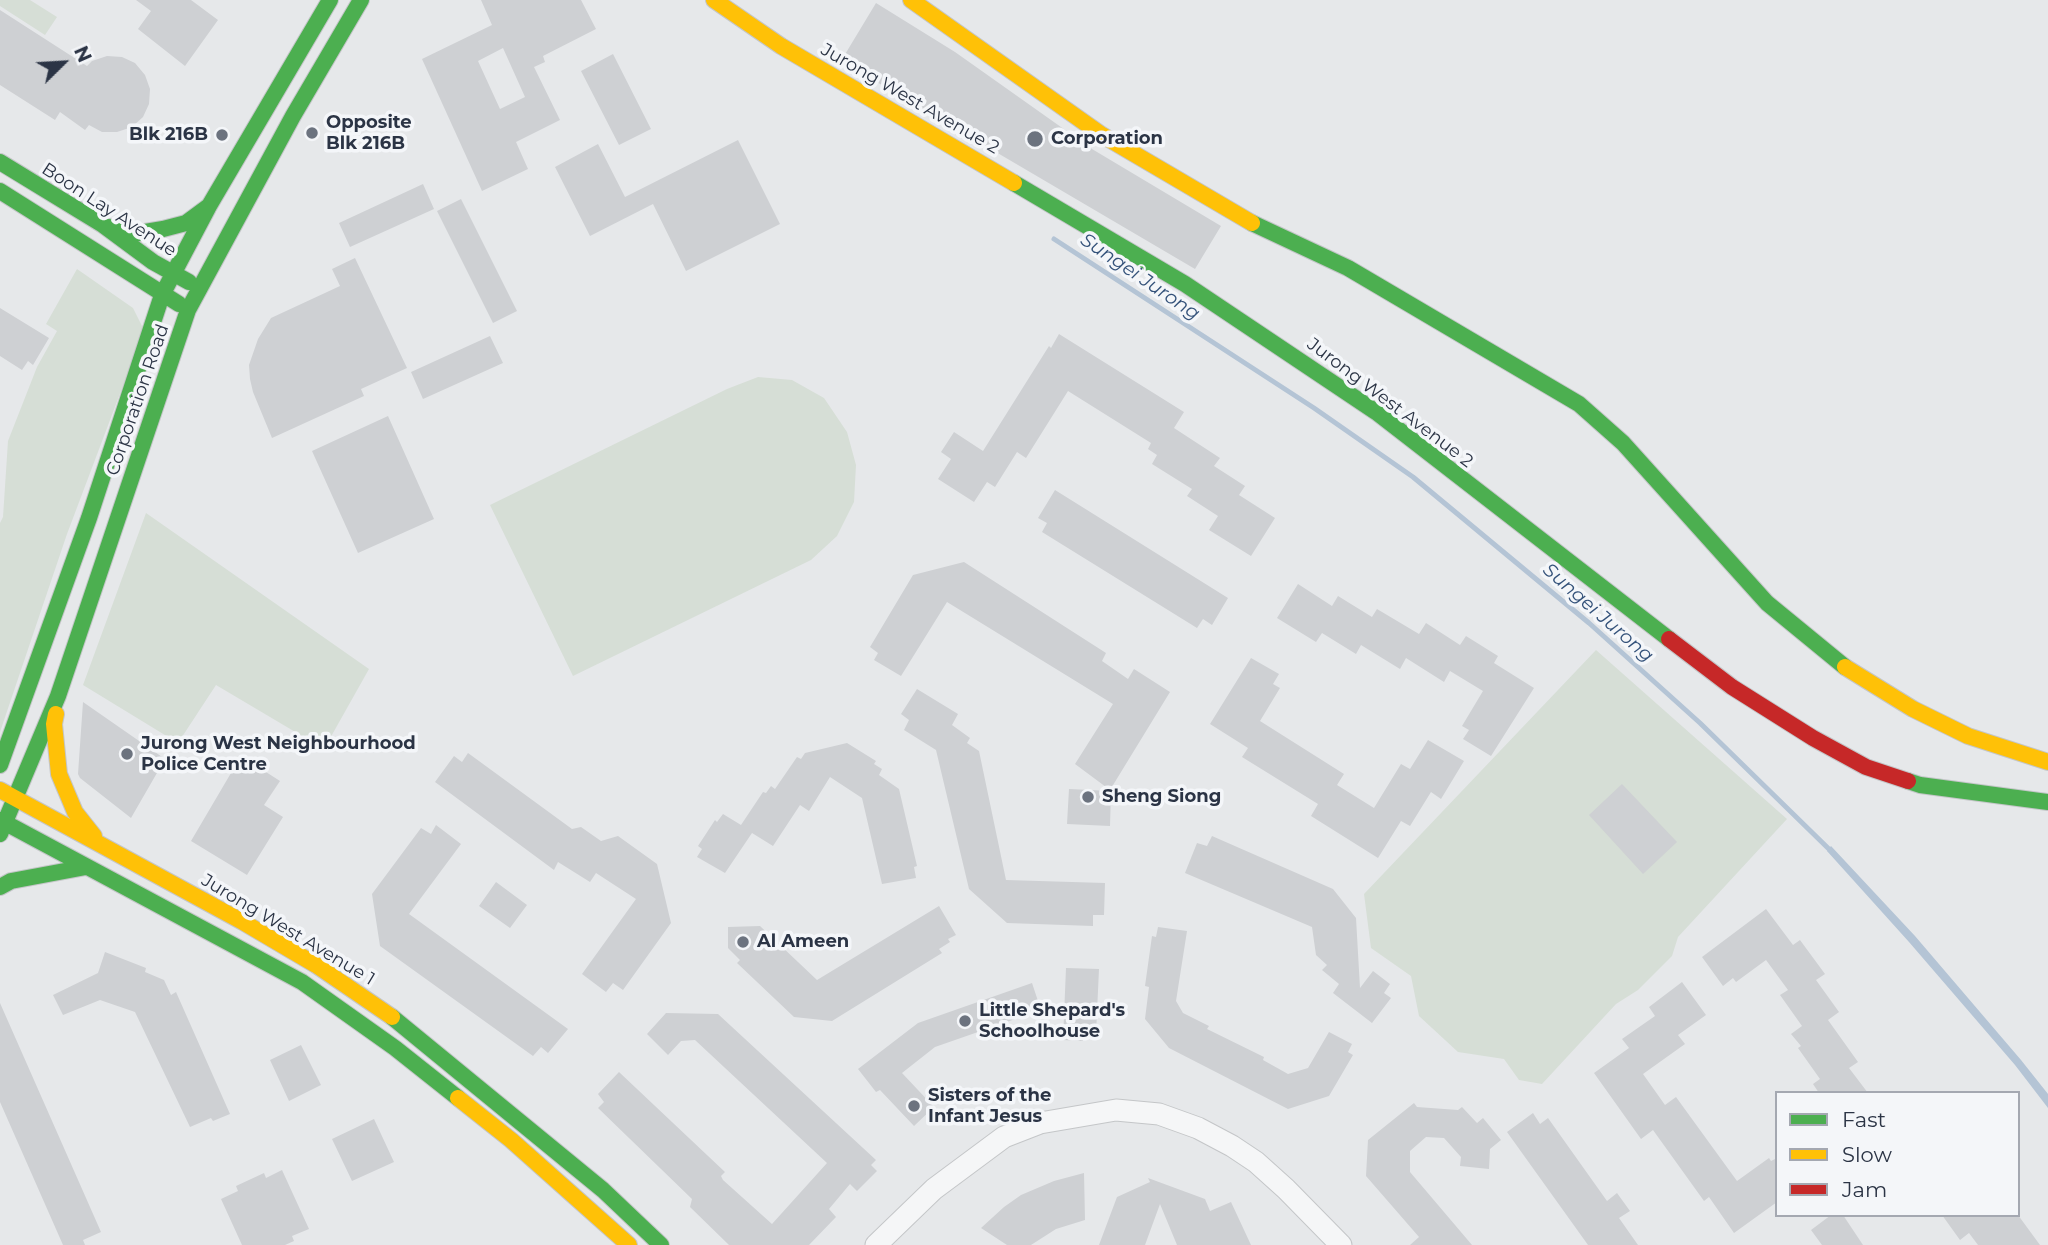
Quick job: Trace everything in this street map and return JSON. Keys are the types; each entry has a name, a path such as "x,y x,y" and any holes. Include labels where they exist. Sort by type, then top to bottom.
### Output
{"main road":[{"name":"Corporation Road","path":"0,765 89,518 162,295 209,206 330,0"},
{"name":"Corporation Road","path":"2,826 58,696 188,310 293,116 361,0"},
{"name":"Jurong West Avenue 2","path":"714,0 781,46 1174,277 1288,351 1376,412 1732,687 1813,738 1866,767 1920,785 2048,802"},
{"path":"911,0 1102,135 1240,217 1348,268 1579,404 1623,443 1767,603 1827,654 1913,709 1968,736 2048,762"},
{"name":"Boon Lay Avenue","path":"0,162 103,225 173,274 199,287"},
{"path":"0,191 188,310"},
{"path":"103,225 133,234 186,223 209,206"},
{"path":"58,696 54,724 59,774 75,812 99,842"},
{"name":"Jurong West Avenue 1","path":"0,790 99,842 316,965 407,1028 603,1190 661,1245"},
{"path":"2,826 86,867 302,982 395,1048 511,1140 629,1245"},
{"path":"0,887 11,881 86,867"}],"street":[{"path":"876,1245 934,1189 1004,1137 1040,1123 1116,1110 1158,1114 1198,1128 1231,1146 1256,1162 1341,1245"}],"shaded area":[{"path":"0,0 30,0 57,17 45,35 0,6"},
{"path":"77,269 133,308 144,330 67,534 0,732 0,523 3,517 8,441 37,367 57,331 46,324"},
{"path":"758,377 792,380 824,398 847,432 856,465 854,502 837,536 811,560 573,676 490,505 727,389"},
{"path":"146,513 369,669 324,749 216,685 178,743 83,685"},
{"path":"1596,650 1787,819 1678,937 1672,956 1638,990 1616,1004 1542,1084 1519,1080 1504,1059 1458,1052 1419,1016 1411,976 1371,948 1364,894"}],"water":[{"path":"1831,846 1915,936 2021,1060 2048,1094 2048,1108 2015,1065 1827,851"}],"building":[{"path":"136,0 191,0 218,20 185,66 138,29 151,11"},
{"path":"481,0 581,0 596,29 543,56 545,62 534,67 560,120 516,142 528,169 482,191 422,59 492,25","holes":["503,48 525,97 500,109 478,61"]},
{"path":"876,3 955,52 1092,149 1221,226 1195,269 841,61"},
{"path":"0,10 87,66 92,61 107,56 122,57 135,63 145,75 150,89 149,104 143,117 132,127 117,132 102,132 89,125 85,130 60,112 55,120 0,85"},
{"path":"613,54 651,129 619,145 581,71"},
{"path":"738,140 780,224 686,271 653,204 590,236 555,167 598,144 625,197"},
{"path":"423,184 434,209 350,247 339,223"},
{"path":"461,199 517,311 493,323 437,211"},
{"path":"355,258 407,368 361,389 364,396 272,438 250,379 249,365 258,339 271,318 340,286 332,269"},
{"path":"0,308 49,338 33,365 28,361 22,370 0,356"},
{"path":"1059,334 1184,412 1174,428 1220,458 1214,466 1245,486 1239,495 1275,518 1251,556 1209,530 1218,516 1187,496 1192,489 1152,464 1157,455 1148,449 1151,443 1068,391 1026,458 1017,452 995,487 987,482 974,502 938,479 951,459 941,452 954,432 983,451"},
{"path":"490,336 503,363 423,399 411,372"},
{"path":"388,416 434,519 358,553 312,451"},
{"path":"1055,490 1228,598 1212,625 1203,619 1197,628 1042,532 1047,523 1038,518"},
{"path":"964,562 1106,653 1102,661 1128,679 1134,669 1170,692 1110,790 1075,764 1113,704 947,602 901,676 874,660 878,653 870,647 913,575"},
{"path":"1298,584 1332,606 1338,596 1372,617 1377,609 1419,634 1426,623 1460,645 1466,636 1498,656 1494,663 1534,688 1491,756 1463,739 1469,730 1462,726 1483,691 1450,671 1444,682 1406,658 1400,669 1361,645 1356,654 1322,633 1316,642 1277,618"},
{"path":"1251,658 1279,674 1273,684 1280,688 1260,721 1344,774 1337,785 1374,808 1401,764 1410,769 1428,740 1464,761 1441,799 1431,792 1410,826 1401,821 1378,858 1311,816 1318,804 1242,757 1248,748 1210,724"},
{"path":"917,689 958,714 952,725 970,738 967,743 979,751 1006,880 1105,883 1104,915 1093,915 1093,926 1007,923 969,889 936,750 904,730 909,720 901,714"},
{"path":"83,702 165,759 131,818 78,774"},
{"path":"847,743 876,761 874,764 882,769 879,775 899,789 917,866 914,867 916,878 882,884 862,798 830,777 809,811 800,805 773,846 752,833 725,873 697,857 702,849 698,846 715,820 717,822 723,814 741,825 763,792 766,793 771,786 775,789 797,757 801,759 805,753"},
{"path":"468,753 572,829 581,827 601,841 618,836 657,864 671,923 623,990 613,983 606,992 582,974 636,899 596,873 590,882 558,862 554,870 435,782 454,756 462,762"},
{"path":"241,756 280,781 264,805 283,817 247,875 191,841"},
{"path":"1622,784 1677,842 1643,874 1589,815"},
{"path":"1069,789 1111,791 1110,826 1067,824"},
{"path":"436,825 461,844 409,914 568,1029 548,1053 541,1047 533,1056 380,946 372,894 421,828 431,834"},
{"path":"1212,836 1333,889 1356,918 1360,988 1373,971 1390,984 1384,993 1391,998 1372,1023 1333,993 1339,984 1322,970 1327,965 1316,955 1312,927 1185,873 1197,843 1207,846"},
{"path":"496,882 527,905 510,928 479,906"},
{"path":"939,906 956,935 939,949 942,953 832,1021 794,1017 737,963 740,960 728,948 728,927 760,926 817,980"},
{"path":"1766,909 1793,945 1800,940 1825,974 1816,980 1839,1012 1828,1020 1858,1062 1849,1068 1866,1091 1818,1091 1813,1084 1820,1079 1791,1034 1802,1026 1780,995 1788,990 1766,960 1736,982 1733,978 1723,986 1702,957"},
{"path":"1158,927 1187,931 1176,1001 1183,1013 1209,1026 1207,1029 1264,1057 1263,1060 1288,1074 1308,1068 1329,1032 1352,1044 1348,1052 1353,1055 1329,1096 1288,1109 1169,1048 1145,1019 1149,987 1145,986 1152,936 1156,937"},
{"path":"105,952 146,968 145,972 164,980 171,995 176,992 230,1114 190,1127 135,1012 100,1000 63,1015 53,995 98,973"},
{"path":"1066,968 1099,969 1096,1034 1083,1034 1083,1041 1063,1040"},
{"path":"1682,982 1706,1015 1678,1035 1685,1044 1643,1074 1665,1105 1676,1097 1737,1181 1769,1158 1771,1161 1775,1159 1775,1203 1734,1233 1709,1197 1704,1201 1653,1130 1641,1139 1594,1073 1629,1048 1622,1039 1655,1016 1649,1007"},
{"path":"1032,983 1041,1010 935,1047 902,1073 934,1107 914,1126 880,1090 876,1092 858,1069 918,1023"},
{"path":"0,1003 101,1232 83,1240 85,1245 63,1245 0,1102"},
{"path":"666,1013 718,1014 876,1160 871,1165 877,1171 857,1191 850,1184 829,1209 836,1217 809,1245 729,1245 690,1207 692,1199 598,1108 604,1102 598,1094 619,1072 725,1172 721,1176 723,1180 772,1224 827,1163 695,1040 681,1041 668,1055 647,1034"},
{"path":"301,1045 321,1085 289,1101 270,1060"},
{"path":"1414,1103 1417,1107 1458,1110 1462,1107 1477,1123 1483,1118 1501,1140 1490,1149 1489,1169 1460,1166 1461,1157 1444,1138 1426,1137 1410,1151 1410,1172 1472,1245 1410,1245 1419,1237 1366,1176 1368,1140"},
{"path":"1533,1113 1540,1124 1548,1118 1607,1201 1617,1193 1630,1211 1619,1218 1638,1245 1588,1245 1507,1132"},
{"path":"374,1119 394,1162 352,1181 332,1139"},
{"path":"282,1170 309,1229 292,1236 294,1241 285,1245 242,1245 221,1199 238,1191 236,1186 264,1173 266,1178"},
{"path":"1084,1173 1085,1220 1056,1229 1031,1245 1007,1245 981,1228 1021,1195 1054,1181"},
{"path":"1148,1178 1205,1199 1210,1211 1231,1202 1251,1245 1177,1245 1160,1204 1145,1245 1099,1245 1117,1197 1150,1182"},
{"path":"1828,1217 1844,1217 1863,1245 1822,1245 1811,1230"},
{"path":"1943,1217 2019,1217 2040,1245 1978,1245 1969,1233 1960,1240"}],"waterway":[{"name":"Sungei Jurong","path":"1054,239 1314,408 1413,477 1589,623 1700,723 1833,853"}],"traffic: fast":[{"path":"0,765 89,518 162,295 209,206 330,0"},
{"path":"0,834 58,696 188,310 293,116 361,0"},
{"path":"0,162 103,225 153,262 189,282"},
{"path":"1014,183 1185,284 1376,412 1669,639"},
{"path":"0,191 179,304"},
{"path":"109,227 133,234 163,229 186,223 209,206"},
{"path":"1252,223 1348,268 1579,404 1623,443 1767,603 1845,667"},
{"path":"1908,781 1920,785 2048,802"},
{"path":"0,820 302,982 395,1048 458,1098"},
{"path":"0,887 11,881 86,867"},
{"path":"392,1017 603,1190 661,1245"}],"traffic: slow":[{"path":"714,0 781,46 1014,183"},
{"path":"911,0 1102,135 1252,223"},
{"path":"1845,667 1913,709 1968,736 2048,762"},
{"path":"56,714 54,724 59,774 75,812 94,836"},
{"path":"0,790 243,922 316,965 392,1017"},
{"path":"458,1098 511,1140 629,1245"}],"traffic: jam":[{"path":"1669,639 1732,687 1813,738 1866,767 1908,781"}],"place":[{"name":"Opposite Blk 216B","path":"312,133"},
{"name":"Blk 216B","path":"222,135"},
{"name":"Corporation","path":"1035,139"},
{"name":"Jurong West Neighbourhood Police Centre","path":"127,754"},
{"name":"Sheng Siong","path":"1088,797"},
{"name":"Al Ameen","path":"743,942"},
{"name":"Little Shepard's Schoolhouse","path":"965,1021"},
{"name":"Sisters of the Infant Jesus","path":"914,1106"}]}
